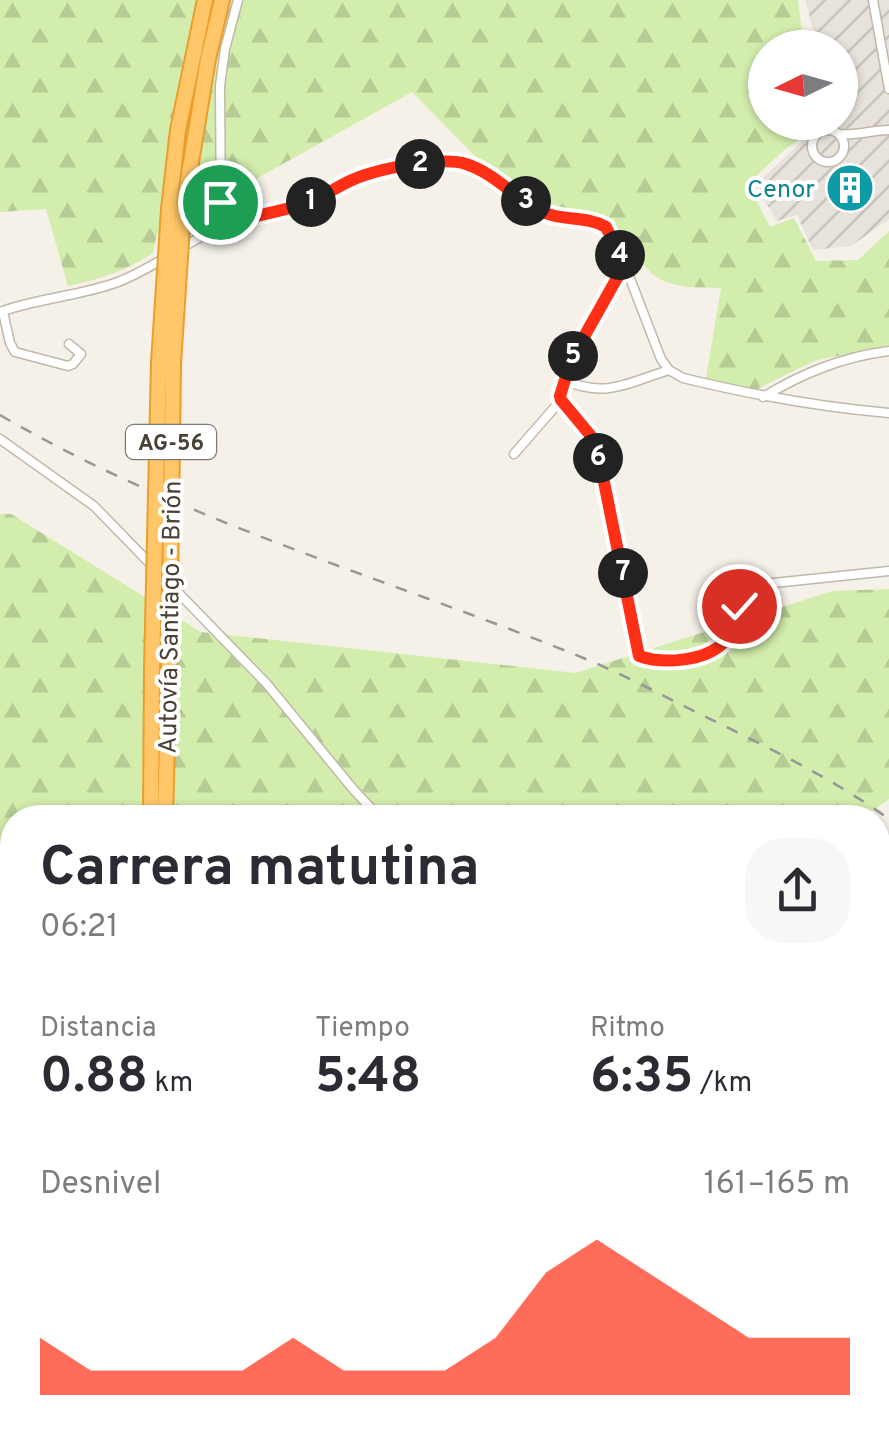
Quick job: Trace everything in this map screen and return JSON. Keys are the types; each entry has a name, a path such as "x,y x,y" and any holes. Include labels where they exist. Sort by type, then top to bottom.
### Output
{"highway":[{"name":"Autovía Santiago - Brión","path":"166,805 178,130 205,0"},
{"name":"Autovía Santiago - Brión","path":"151,805 159,363 176,210 222,0"}],"street":[{"path":"222,226 220,86 238,0"},
{"path":"873,0 889,89"},
{"path":"858,135 889,130"},
{"path":"815,140 814,154 822,161 833,161 849,140"},
{"path":"841,140 844,146"},
{"path":"69,344 81,354 68,366 20,355 12,348 1,312 118,282 222,226 322,198 358,177 448,161 483,171 544,212 598,223 610,232 669,370 683,378 762,397 889,413"},
{"path":"514,454 561,400 571,360 626,268"},
{"path":"762,397 830,363 889,351"},
{"path":"564,380 604,390 669,370"},
{"path":"561,400 596,442 639,656 660,661 712,651 726,638 744,597 764,584 889,571"},
{"path":"0,438 94,506 266,683 368,805"}],"shaded area":[{"path":"805,0 889,0 889,219 851,246 813,250 797,215 777,221 755,185 804,140 858,140 858,30 813,30"}],"green space":[{"path":"0,0 798,0 802,30 748,30 748,140 798,140 748,184 770,227 794,218 816,261 858,260 889,231 889,345 814,361 753,391 706,378 721,288 674,284 654,275 637,256 626,260 611,225 603,218 568,211 524,193 485,166 412,92 157,234 153,253 112,274 68,286 46,209 0,212"},
{"path":"0,514 11,514 201,632 576,673 832,591 889,589 889,799 880,805 0,805"}],"railway":[{"path":"0,415 69,453 212,517 581,657 799,764 868,805"}],"place":[{"name":"Cenor","path":"850,188"}],"route":[{"path":"220,202 222,226 322,198 358,177 448,161 483,171 544,212 590,220 606,227 626,268 571,360 560,396 596,442 639,656 660,661 712,651 726,638 739,606"}]}
